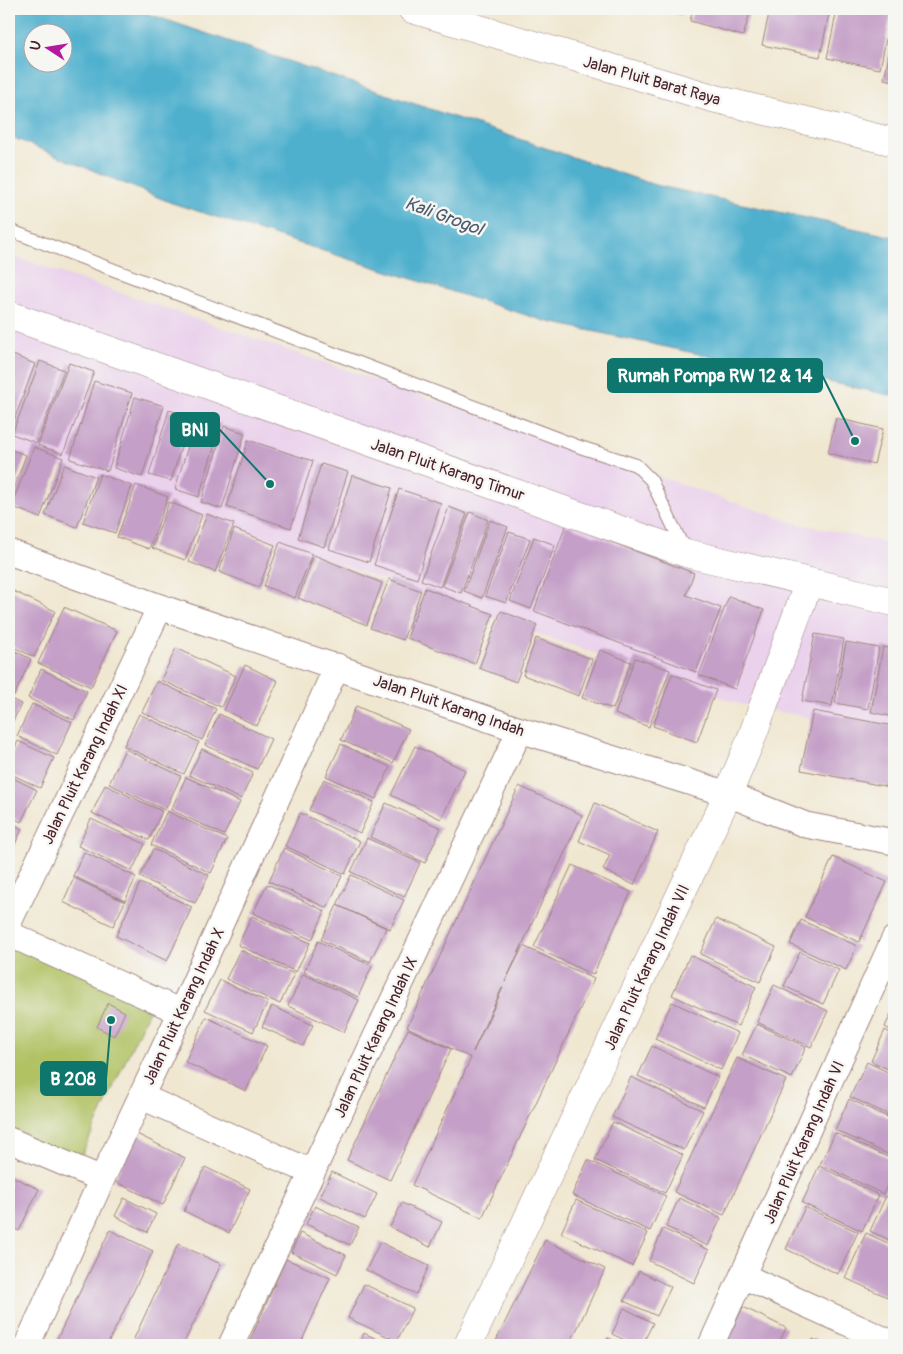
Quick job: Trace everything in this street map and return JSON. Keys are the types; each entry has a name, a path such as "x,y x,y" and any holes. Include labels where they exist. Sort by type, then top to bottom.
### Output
{"street":[{"name":"Jalan Pluit Barat Raya","path":"412,9 716,99 894,142"},
{"name":"Jalan Pluit Karang Timur","path":"9,315 686,553 809,582 893,598"},
{"name":"Jalan Pluit Karang Indah","path":"9,552 160,607 520,730 728,794 806,825 894,842"},
{"name":"Jalan Pluit Karang Indah VII","path":"468,1345 728,794 750,742 809,582"},
{"name":"Jalan Pluit Karang Indah XI","path":"9,922 160,607"},
{"name":"Jalan Pluit Karang Indah X","path":"27,1345 102,1179 181,1012 337,666"},
{"name":"Jalan Pluit Karang Indah IX","path":"231,1345 520,730"},
{"path":"9,934 181,1012"},
{"name":"Jalan Pluit Karang Indah VI","path":"711,1345 894,939"},
{"path":"142,1097 311,1172"},
{"path":"9,1140 102,1179"},
{"path":"743,1276 894,1344"}],"lane":[{"path":"9,230 580,447 636,465 651,480 686,553"}],"shaded area":[{"path":"9,255 795,523 894,544 894,734 740,704 9,449"}],"green space":[{"path":"9,921 158,991 76,1167 9,1135"}],"water":[{"name":"Kali Grogol","path":"9,9 134,9 655,185 894,237 894,396 545,321 172,203 9,136"}],"building":[{"path":"661,9 683,9 681,15"},
{"path":"693,9 751,9 743,36 690,21"},
{"path":"770,9 830,9 820,57 762,45"},
{"path":"837,9 892,9 880,69 827,58"},
{"path":"894,36 894,81 884,79"},
{"path":"13,355 35,364 9,434 9,368"},
{"path":"40,361 64,370 37,443 12,434"},
{"path":"69,363 94,372 63,454 38,445"},
{"path":"94,381 132,393 108,471 70,459"},
{"path":"135,397 164,406 142,477 114,468"},
{"path":"169,410 190,417 171,481 149,475"},
{"path":"197,417 221,424 199,497 175,489"},
{"path":"836,418 883,429 874,464 828,453"},
{"path":"224,426 245,433 222,509 201,502"},
{"path":"248,440 313,461 291,528 227,507"},
{"path":"34,447 63,458 40,518 11,506"},
{"path":"9,449 26,455 9,501"},
{"path":"321,464 348,472 324,547 298,538"},
{"path":"64,465 96,477 77,527 45,515"},
{"path":"100,474 132,486 115,533 83,522"},
{"path":"352,475 392,488 369,562 329,549"},
{"path":"136,485 168,497 149,549 117,537"},
{"path":"399,489 441,503 417,579 374,565"},
{"path":"169,502 202,515 185,560 152,548"},
{"path":"449,507 467,514 440,587 421,580"},
{"path":"470,512 488,520 461,593 442,586"},
{"path":"207,514 234,524 215,572 189,562"},
{"path":"490,520 508,527 482,598 464,591"},
{"path":"566,525 694,573 686,595 721,608 696,672 534,611"},
{"path":"234,529 275,545 259,587 219,572"},
{"path":"509,532 530,539 506,603 485,596"},
{"path":"534,537 555,545 531,609 510,601"},
{"path":"280,542 312,554 295,598 264,586"},
{"path":"314,555 382,583 367,625 298,598"},
{"path":"389,579 421,591 403,640 370,628"},
{"path":"425,588 493,614 475,664 407,638"},
{"path":"9,589 55,611 34,657 9,645"},
{"path":"729,596 764,610 735,689 699,675"},
{"path":"64,607 117,631 91,687 38,663"},
{"path":"501,611 537,625 516,682 479,668"},
{"path":"815,634 844,639 832,706 802,701"},
{"path":"536,638 592,659 579,696 523,675"},
{"path":"846,642 879,648 868,709 835,703"},
{"path":"883,647 894,649 894,717 871,712"},
{"path":"9,648 31,659 14,696 9,693"},
{"path":"176,648 236,676 221,707 161,680"},
{"path":"600,650 631,662 613,709 582,698"},
{"path":"635,658 670,670 649,727 615,714"},
{"path":"245,665 278,681 257,726 224,710"},
{"path":"41,669 87,691 74,720 28,698"},
{"path":"672,674 716,690 697,742 653,726"},
{"path":"157,681 216,709 202,740 142,712"},
{"path":"9,698 21,704 9,730"},
{"path":"32,704 72,722 57,755 17,736"},
{"path":"356,706 409,729 393,763 341,740"},
{"path":"813,711 894,726 894,788 801,770"},
{"path":"139,714 199,742 184,774 124,746"},
{"path":"219,714 271,739 257,769 205,745"},
{"path":"18,741 54,758 40,788 9,773 9,761"},
{"path":"341,744 390,767 376,799 326,776"},
{"path":"415,746 465,770 441,819 391,795"},
{"path":"125,749 181,776 165,810 109,784"},
{"path":"202,749 253,773 241,799 189,775"},
{"path":"9,776 37,790 21,822 9,816"},
{"path":"186,777 240,802 224,835 171,810"},
{"path":"324,779 374,802 360,833 309,810"},
{"path":"105,785 162,811 149,840 92,813"},
{"path":"519,786 582,815 505,982 523,946 594,979 482,1218 412,1185 471,1058 407,1027","holes":["502,988 503,988 473,1052"]},
{"path":"386,803 441,828 425,863 370,837"},
{"path":"595,803 658,832 634,885 603,870 610,855 579,841"},
{"path":"167,811 227,839 211,873 151,845"},
{"path":"300,813 360,841 345,874 285,846"},
{"path":"91,819 145,844 132,871 78,846"},
{"path":"9,822 22,829 9,857"},
{"path":"367,838 420,863 404,897 351,872"},
{"path":"284,848 342,876 327,908 269,881"},
{"path":"153,849 209,875 195,903 140,877"},
{"path":"84,852 136,877 125,901 73,876"},
{"path":"833,857 887,882 859,942 805,917"},
{"path":"572,865 631,892 593,975 534,947"},
{"path":"351,875 404,900 390,929 337,905"},
{"path":"74,878 125,902 113,926 63,902"},
{"path":"140,883 192,907 167,961 116,936"},
{"path":"267,884 325,911 312,940 253,913"},
{"path":"337,905 386,928 370,962 321,940"},
{"path":"252,916 310,943 296,972 238,945"},
{"path":"716,919 776,947 760,982 700,954"},
{"path":"801,920 857,946 846,970 790,944"},
{"path":"318,941 372,966 358,997 304,972"},
{"path":"240,950 294,974 280,1004 226,979"},
{"path":"800,952 839,970 823,1004 784,986"},
{"path":"690,955 756,987 738,1026 672,995"},
{"path":"303,974 359,1000 344,1032 288,1006"},
{"path":"220,980 268,1002 253,1032 205,1010"},
{"path":"774,985 828,1011 811,1047 757,1022"},
{"path":"672,1002 738,1033 721,1070 655,1039"},
{"path":"108,1003 125,1012 114,1036 97,1027"},
{"path":"272,1006 313,1025 303,1046 262,1027"},
{"path":"894,1007 894,1032 885,1027"},
{"path":"206,1017 267,1046 246,1091 185,1062"},
{"path":"757,1024 806,1047 792,1078 742,1055"},
{"path":"408,1029 451,1049 390,1180 347,1160"},
{"path":"885,1030 894,1035 894,1072 871,1061"},
{"path":"652,1046 718,1077 704,1107 638,1076"},
{"path":"737,1058 786,1080 724,1215 674,1192"},
{"path":"867,1062 894,1075 894,1117 850,1097"},
{"path":"631,1077 703,1111 684,1150 612,1117"},
{"path":"849,1099 894,1120 894,1157 835,1130"},
{"path":"613,1122 683,1155 665,1193 595,1160"},
{"path":"835,1133 894,1160 894,1171 883,1194 820,1164"},
{"path":"137,1134 185,1158 163,1205 114,1181"},
{"path":"588,1160 666,1196 650,1231 572,1195"},
{"path":"819,1166 879,1195 862,1231 802,1203"},
{"path":"205,1167 250,1189 229,1233 184,1211"},
{"path":"332,1172 377,1194 365,1219 320,1197"},
{"path":"9,1175 39,1189 19,1231 9,1226"},
{"path":"886,1196 894,1199 894,1242 870,1231"},
{"path":"124,1198 156,1214 147,1232 115,1216"},
{"path":"679,1198 721,1218 708,1246 666,1227"},
{"path":"576,1200 648,1233 632,1266 561,1233"},
{"path":"402,1203 442,1222 430,1247 390,1227"},
{"path":"315,1206 359,1227 350,1245 306,1224"},
{"path":"805,1207 858,1232 838,1274 786,1249"},
{"path":"663,1229 709,1250 694,1283 649,1261"},
{"path":"110,1230 153,1251 121,1317 107,1345 54,1345"},
{"path":"300,1233 346,1255 337,1274 291,1252"},
{"path":"866,1233 894,1246 894,1300 845,1278"},
{"path":"545,1240 605,1269 578,1327 569,1345 494,1345"},
{"path":"380,1242 429,1266 416,1294 366,1270"},
{"path":"178,1244 221,1264 202,1306 183,1345 131,1345"},
{"path":"286,1259 330,1278 300,1345 248,1345"},
{"path":"639,1271 671,1287 657,1316 624,1301"},
{"path":"364,1284 413,1308 397,1341 348,1318"},
{"path":"743,1307 786,1328 778,1345 725,1345"},
{"path":"624,1308 653,1323 642,1345 635,1345 612,1334"},
{"path":"364,1333 390,1345 359,1345"},
{"path":"608,1338 622,1345 604,1345"},
{"path":"813,1339 826,1345 810,1345"}],"place":[{"name":"Rumah Pompa RW 12 & 14","path":"855,441"},
{"name":"BNI","path":"270,484"},
{"name":"B 208","path":"111,1020"}]}
